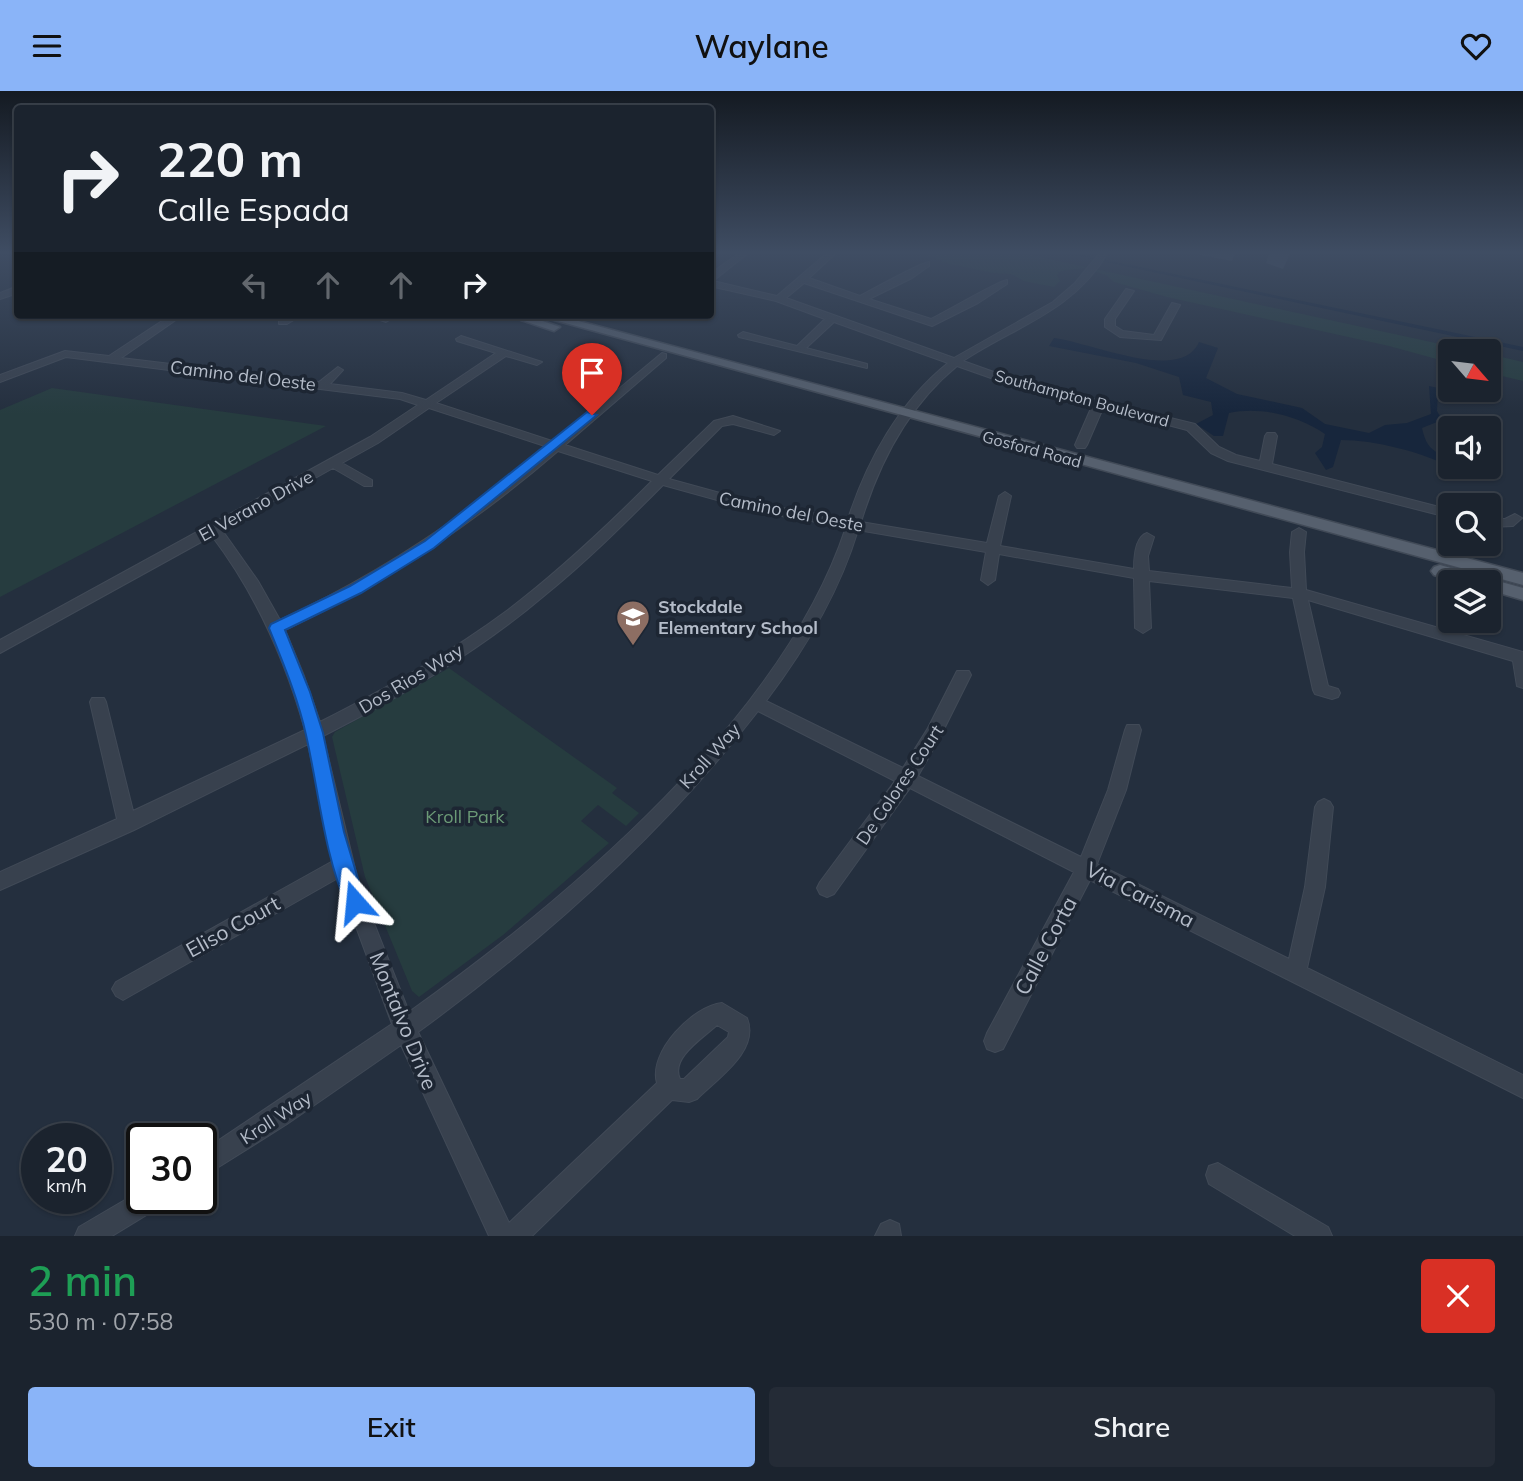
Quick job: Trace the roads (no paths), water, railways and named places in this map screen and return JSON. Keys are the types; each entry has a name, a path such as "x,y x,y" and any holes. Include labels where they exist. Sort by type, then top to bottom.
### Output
{"main road":[{"name":"Gosford Road","path":"527,319 1523,579"},
{"name":"Gosford Road","path":"556,319 1438,571"},
{"path":"1501,588 1523,594"}],"street":[{"name":"Southampton Boulevard","path":"803,307 1015,383 1098,406 1191,427 1215,450 1265,468 1438,511"},
{"path":"886,307 932,323 962,307"},
{"name":"Kroll Way","path":"217,1157 406,1028 521,938 607,862 682,788 756,703 813,618 842,558 876,461 905,419 933,383 955,362 980,345 1050,307"},
{"path":"1110,327 1110,319 1118,307"},
{"path":"1094,325 1110,327 1120,334 1157,338 1174,307"},
{"path":"799,349 832,318"},
{"path":"111,359 171,319"},
{"path":"283,322 289,319"},
{"path":"743,335 863,366"},
{"path":"461,339 537,362"},
{"name":"El Verano Drive","path":"0,647 333,463 430,404 505,352"},
{"name":"Camino del Oeste","path":"13,374 65,354 402,396 735,503 1194,584 1300,594 1521,657 1523,681"},
{"path":"276,628 355,589 429,544 662,356"},
{"path":"0,365 13,374"},
{"path":"321,386 338,370"},
{"path":"0,379 13,374"},
{"path":"1081,445 1098,406"},
{"name":"Dos Rios Way","path":"0,881 127,824 314,733 414,680 511,616 567,571 718,423 733,420 774,431"},
{"path":"1265,468 1271,436"},
{"path":"333,463 368,483"},
{"path":"988,580 1005,496"},
{"path":"1501,523 1508,523 1515,518"},
{"name":"Montalvo Drive","path":"214,529 246,573 276,628 302,692 314,733 343,866 406,1028 459,1151 502,1236"},
{"path":"1299,532 1295,566 1300,594 1321,691 1332,692"},
{"path":"1143,628 1141,556 1147,537"},
{"name":"De Colores Court","path":"827,888 907,779 942,723 962,675"},
{"path":"98,702 127,824"},
{"name":"Via Carisma","path":"756,703 1523,1087"},
{"name":"Calle Corta","path":"995,1041 1066,910 1085,868 1114,799 1133,730"},
{"path":"1296,973 1315,887 1324,807"},
{"name":"Eliso Court","path":"122,989 343,866"},
{"path":"514,1236 670,1086"},
{"path":"1218,1175 1319,1236"},
{"path":"88,1236 126,1213"}],"water":[{"path":"1054,338 1133,357 1174,360 1189,354 1199,342 1218,348 1206,378 1237,394 1302,408 1325,424 1369,433 1385,425 1407,423 1431,414 1429,386 1438,388 1438,422 1422,428 1431,448 1438,452 1438,461 1398,448 1341,440 1333,467 1326,470 1315,453 1322,447 1325,434 1303,422 1279,414 1241,411 1229,413 1223,436 1214,436 1196,424 1213,415 1211,402 1183,395 1179,377 1136,363 1049,346"}],"waterway":[{"path":"1325,307 1523,349"}],"place":[{"name":"Stockdale Elementary School","path":"633,647"}],"park label":[{"name":"Kroll Park","path":"465,817"}]}
